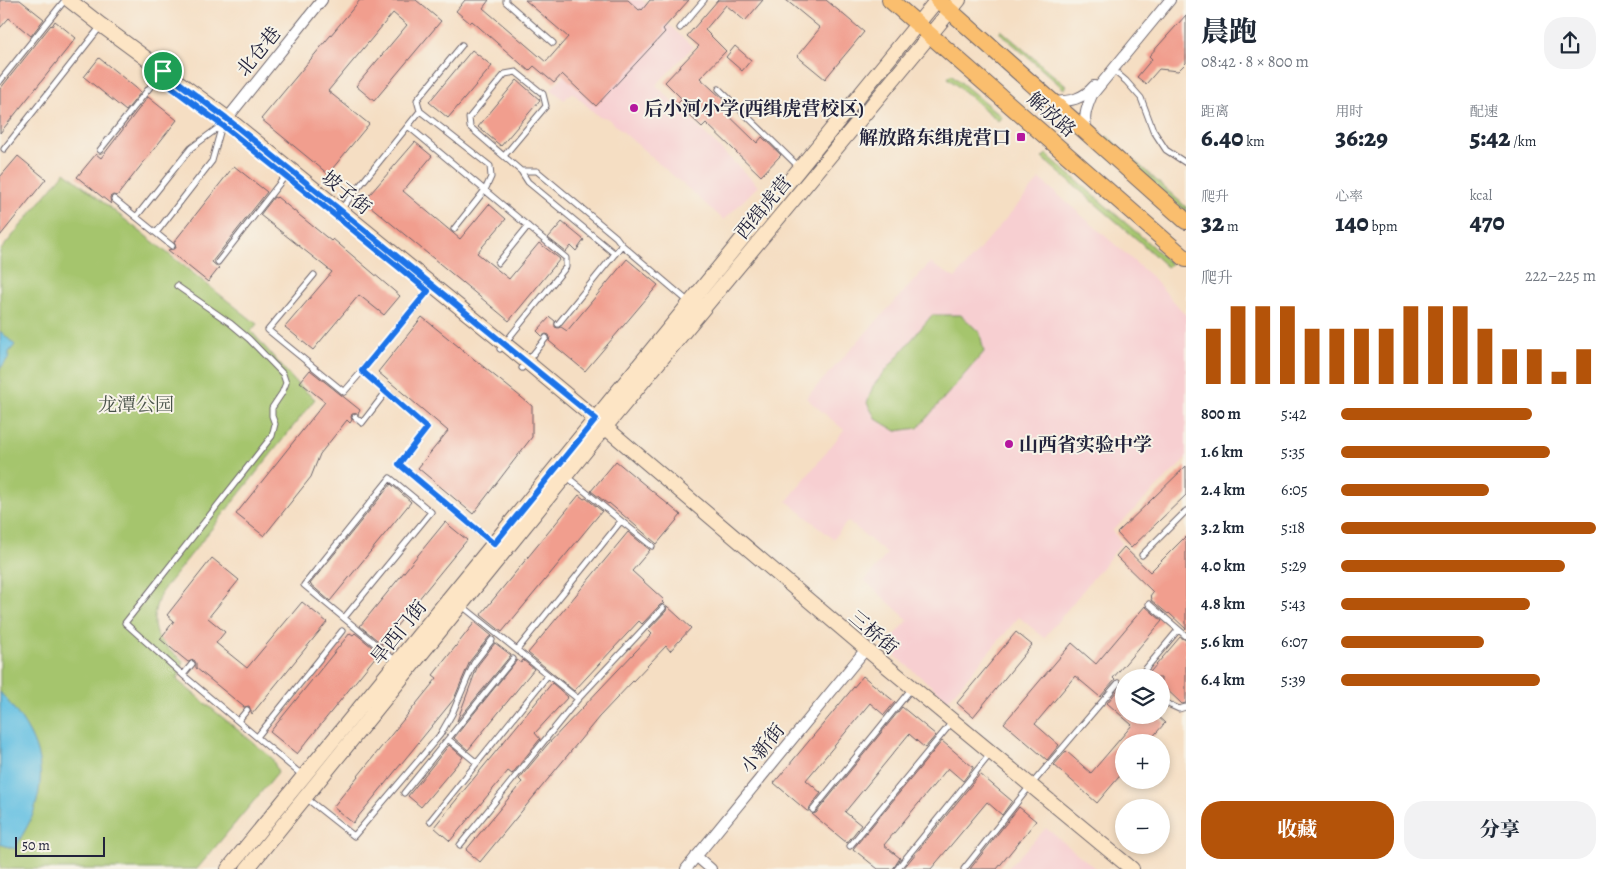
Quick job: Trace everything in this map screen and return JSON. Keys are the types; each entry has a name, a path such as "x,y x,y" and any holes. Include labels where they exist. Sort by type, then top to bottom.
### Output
{"main road":[{"name":"解放路","path":"890,0 1186,259"},
{"name":"解放路","path":"937,0 955,6 1053,102 1186,221"},
{"name":"西缉虎营","path":"598,425 690,303 937,0"},
{"name":"坡子街","path":"63,1 224,121 598,425"},
{"name":"西缉虎营","path":"598,425 955,6"},
{"name":"坡子街","path":"338,213 428,291 502,347"},
{"name":"旱西门街","path":"248,869 566,476 598,425"},
{"name":"旱西门街","path":"228,869 494,544 598,425"},
{"name":"三桥街","path":"598,425 864,652 988,755 1132,869"},
{"name":"三桥街","path":"1029,788 1120,869"}],"street":[{"name":"北仓巷","path":"224,121 322,0"},
{"path":"1053,102 1072,101 1081,98 1089,92 1164,0"},
{"path":"1087,132 1084,122 1085,112 1092,95 1170,0"},
{"name":"小新街","path":"686,869 864,652"},
{"path":"696,856 711,869"}],"lane":[{"path":"506,0 553,43"},
{"path":"680,28 704,0"},
{"path":"0,80 63,1"},
{"path":"4,149 99,28"},
{"path":"454,229 485,190 491,176 490,166 420,111 417,100 462,45"},
{"path":"1113,70 1141,98 1153,130 1166,150 1186,163"},
{"path":"504,156 546,106 543,94 516,72 505,74 469,118 470,127 521,171 528,182 615,254"},
{"path":"100,150 160,74"},
{"path":"719,89 800,168"},
{"path":"338,213 420,111"},
{"path":"136,217 191,148 224,121"},
{"path":"156,233 212,161 224,121"},
{"path":"408,126 566,258 566,267 502,347"},
{"path":"521,171 537,171 616,237 622,245 690,303"},
{"path":"218,262 288,173"},
{"path":"114,199 172,246"},
{"path":"498,263 528,226"},
{"path":"558,324 622,245"},
{"path":"314,275 268,330 344,392 428,291"},
{"path":"177,286 230,323 249,339 283,374 286,383 272,408 275,424 272,436 125,623 183,675 304,777"},
{"path":"524,365 546,338"},
{"path":"364,369 362,371 427,428 399,464 494,544"},
{"path":"355,417 362,422 386,392"},
{"path":"566,476 652,546"},
{"path":"344,618 431,512 390,478 304,584 344,618 397,662"},
{"path":"1142,555 1186,511"},
{"path":"517,650 621,521"},
{"path":"1149,604 1186,636"},
{"path":"461,605 578,699"},
{"path":"460,845 578,699 663,608"},
{"path":"1146,669 1178,630"},
{"path":"256,737 342,631"},
{"path":"306,797 354,836 440,735 452,714 474,663 492,640"},
{"path":"404,793 513,659"},
{"path":"183,675 192,664"},
{"path":"430,821 548,675"},
{"path":"964,869 1029,788 1115,688"},
{"path":"813,810 911,691"},
{"path":"1170,705 1179,709 1186,707"},
{"path":"238,722 247,710"},
{"path":"850,846 951,724"},
{"path":"448,739 477,763"},
{"path":"897,869 988,755"}],"shaded area":[{"name":"后小河小学(西缉虎营校区)","path":"620,0 642,0 693,47 656,85 758,186 724,220 607,118 598,116 572,92 564,100 551,89 603,34"},
{"name":"山西省实验中学","path":"1040,179 1151,276 1186,315 1186,459 1112,531 1122,543 1044,638 1019,617 948,700 885,647 908,620 865,581 887,554 848,521 833,539 787,501 844,430 806,398 930,263 955,278"},
{"path":"1046,828 1096,869 1007,869"}],"green space":[{"path":"1001,30 1066,86 1064,89 999,32"},
{"path":"951,74 1002,117 998,121 948,78"},
{"path":"1107,136 1186,207 1186,212 1105,140"},
{"path":"1046,154 1171,264 1167,267 1042,158"},
{"name":"龙潭公园","path":"65,172 257,324 251,331 298,385 315,399 162,591 155,609 154,622 160,640 183,661 177,680 272,758 278,772 197,869 0,869 0,251"},
{"path":"932,315 961,315 980,333 984,352 918,428 896,431 876,419 867,403 873,386"}],"water":[{"path":"0,331 15,345 0,369"},
{"path":"0,692 21,719 29,733 39,761 39,793 30,821 15,849 0,844"}],"building":[{"path":"0,0 20,0 44,19 31,36 9,18 0,28"},
{"path":"360,0 416,0 441,21 374,101 356,86 407,25 393,13 328,91 369,124 328,174 261,119"},
{"path":"465,0 489,0 483,8 546,62 568,37 525,0 628,0 639,10 642,10 650,0 689,0 663,29 665,32 596,106 562,74 554,83 534,66 529,71 472,21 470,23 456,11"},
{"path":"718,0 763,0 745,21 726,5 705,30 726,51 700,78 725,101 720,107 757,143 762,137 781,155 761,176 706,123 702,127 677,104 682,99 665,82 699,46 687,36"},
{"path":"786,0 826,0 864,32 825,79 797,56 820,28"},
{"path":"1186,15 1186,63 1178,71 1159,69 1146,84 1137,77 1152,59 1149,56"},
{"path":"55,21 76,38 0,133 0,89"},
{"path":"735,46 751,60 742,71 726,57"},
{"path":"472,50 492,66 448,118 429,102"},
{"path":"99,58 141,92 126,111 84,77"},
{"path":"517,80 540,100 501,146 478,127"},
{"path":"148,97 177,120 117,196 113,195 110,197 111,204 77,177 96,154 101,158"},
{"path":"415,142 432,156 403,191 460,239 489,204 506,219 477,253 509,279 539,243 560,259 509,321 364,201"},
{"path":"18,156 46,179 0,236 0,177"},
{"path":"234,166 267,192 212,262 219,268 208,282 168,250 176,248 174,242"},
{"path":"274,197 277,197 331,241 333,239 400,296 384,315 359,295 313,350 285,327 332,272 260,215"},
{"path":"562,222 584,240 576,251 571,246 566,252 548,238"},
{"path":"627,259 658,285 585,371 549,341 549,335 542,336 537,331 550,317 555,321 555,327 561,327 567,331"},
{"path":"422,317 532,406 532,437 473,514 418,468 448,431 378,372"},
{"path":"310,370 360,410 358,414 352,414 350,423 347,420 320,454 311,477 264,536 236,514 325,402 300,382"},
{"path":"616,461 681,515 657,544 609,503 591,491"},
{"path":"1186,466 1186,495 1131,548 1117,533"},
{"path":"391,484 411,502 330,601 310,584"},
{"path":"579,495 584,499 586,498 602,511 502,632 481,615 482,613"},
{"path":"445,522 467,540 382,644 360,626"},
{"path":"628,532 650,550 632,571 664,600 662,602 664,604 660,605 642,624 639,621 574,691 528,653"},
{"path":"1186,536 1186,629 1151,600 1150,596 1153,592 1116,556 1124,547 1150,572"},
{"path":"212,558 239,580 208,618 225,632 216,643 247,668 302,602 327,622 252,714 249,706 244,707 196,668 194,660 188,662 160,639 174,621 167,615"},
{"path":"667,606 691,628 670,651 666,646 599,717 480,862 466,850 522,782 519,779 547,745 652,634 648,630 666,611"},
{"path":"1145,606 1162,621 1121,669 1115,669 1113,678 1115,680 1100,697 1075,676 1035,724 1059,745 1047,760 1004,723 1072,643 1096,664"},
{"path":"475,622 492,636 489,637 470,661 454,699 353,823 333,807 437,678 433,675"},
{"path":"1016,632 1032,645 973,717 957,703"},
{"path":"350,633 353,635 355,633 377,651 375,653 377,655 297,754 270,732"},
{"path":"1180,637 1186,640 1186,703 1182,704 1170,693 1170,669 1153,669"},
{"path":"495,643 511,655 457,721 478,665"},
{"path":"517,660 521,663 523,660 534,669 468,750 454,738"},
{"path":"863,676 895,702 884,715 870,703 806,780 821,793 809,811 807,811 774,783"},
{"path":"552,683 568,697 535,733 540,739 512,774 508,771 450,841 434,827"},
{"path":"1115,693 1115,710 1107,703"},
{"path":"902,707 936,735 925,748 909,734 845,812 861,825 847,843 812,814 816,813"},
{"path":"1131,724 1164,724 1155,734 1124,734"},
{"path":"942,741 973,768 963,781 948,768 884,845 900,858 893,869 878,869 853,849"},
{"path":"449,745 463,757 421,807 408,796"},
{"path":"1115,745 1115,782 1097,803 1054,765 1066,751 1091,773"},
{"path":"980,774 1012,801 1002,815 987,802 931,869 903,869"},
{"path":"1019,807 1036,821 997,869 970,869"}],"place":[{"name":"后小河小学(西缉虎营校区)","path":"634,108"},
{"name":"解放路东缉虎营口","path":"1021,137"},
{"name":"山西省实验中学","path":"1009,444"}],"route":[{"path":"163,71 158,77 222,125 336,216 340,210 596,419 494,544 399,464 427,428 362,371 428,291 336,216 340,210 226,118 163,71"}]}
